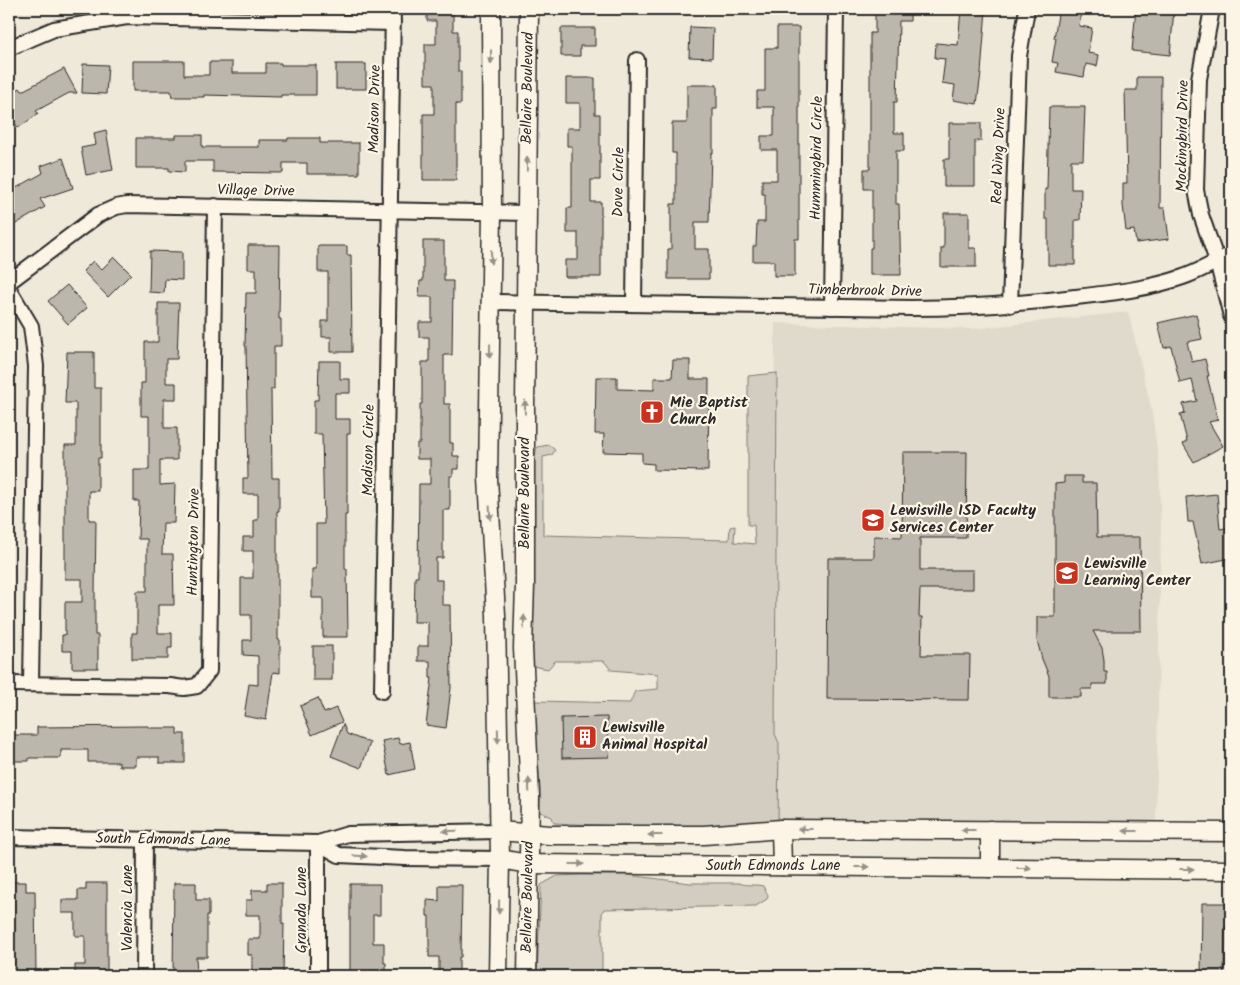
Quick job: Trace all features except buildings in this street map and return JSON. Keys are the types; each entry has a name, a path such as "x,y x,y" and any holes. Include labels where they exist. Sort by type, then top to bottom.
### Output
{"main road":[{"name":"Bellaire Boulevard","path":"491,9 492,212 488,478 496,615 500,859 498,976"},
{"name":"Bellaire Boulevard","path":"527,976 530,796 523,648 529,9"},
{"name":"South Edmonds Lane","path":"499,831 550,835 704,835 781,829 1231,832"},
{"path":"781,829 782,866"},
{"path":"990,830 990,868"},
{"name":"South Edmonds Lane","path":"500,859 528,864 1231,870"}],"street":[{"name":"Madison Drive","path":"389,210 393,9"},
{"name":"Hummingbird Circle","path":"832,307 836,9"},
{"name":"Red Wing Drive","path":"1010,305 1019,56 1027,9"},
{"name":"Mockingbird Drive","path":"1212,9 1199,78 1196,190 1201,215 1217,261 1231,316"},
{"path":"9,48 54,29 127,17 393,23"},
{"name":"Dove Circle","path":"634,304 637,60"},
{"name":"Village Drive","path":"9,282 88,221 116,207 138,205 526,212"},
{"name":"Huntington Drive","path":"9,684 170,686 184,688 197,686 209,671 214,206"},
{"name":"Madison Circle","path":"382,691 389,210"},
{"name":"Timberbrook Drive","path":"490,302 942,308 1010,305 1111,293 1148,286 1182,277 1231,254"},
{"path":"9,289 31,326 36,366 31,684"},
{"name":"South Edmonds Lane","path":"9,837 318,843 348,834 499,831"},
{"name":"Valencia Lane","path":"144,976 145,840"},
{"name":"South Edmonds Lane","path":"318,843 339,855 500,859"},
{"name":"Granada Lane","path":"318,843 318,976"}],"shaded area":[{"path":"1128,312 1151,406 1159,463 1161,528 1156,825 771,819 775,323 972,329"},
{"path":"777,373 775,734 779,743 778,826 666,827 554,823 552,817 540,812 534,701 630,703 635,691 658,689 658,674 611,670 604,661 555,661 548,669 533,666 531,644 534,460 537,447 549,445 555,450 552,455 543,457 543,535 729,540 730,527 735,526 734,542 755,544 754,525 748,525 748,376"},
{"path":"628,875 690,883 739,883 763,886 768,895 767,899 756,906 604,909 602,913 602,976 537,976 541,885 557,876"}],"place":[{"name":"Mie Baptist Church","path":"652,412"},
{"name":"Lewisville ISD Faculty Services Center","path":"873,520"},
{"name":"Lewisville Learning Center","path":"1067,573"},
{"name":"Lewisville Animal Hospital","path":"585,737"}]}
